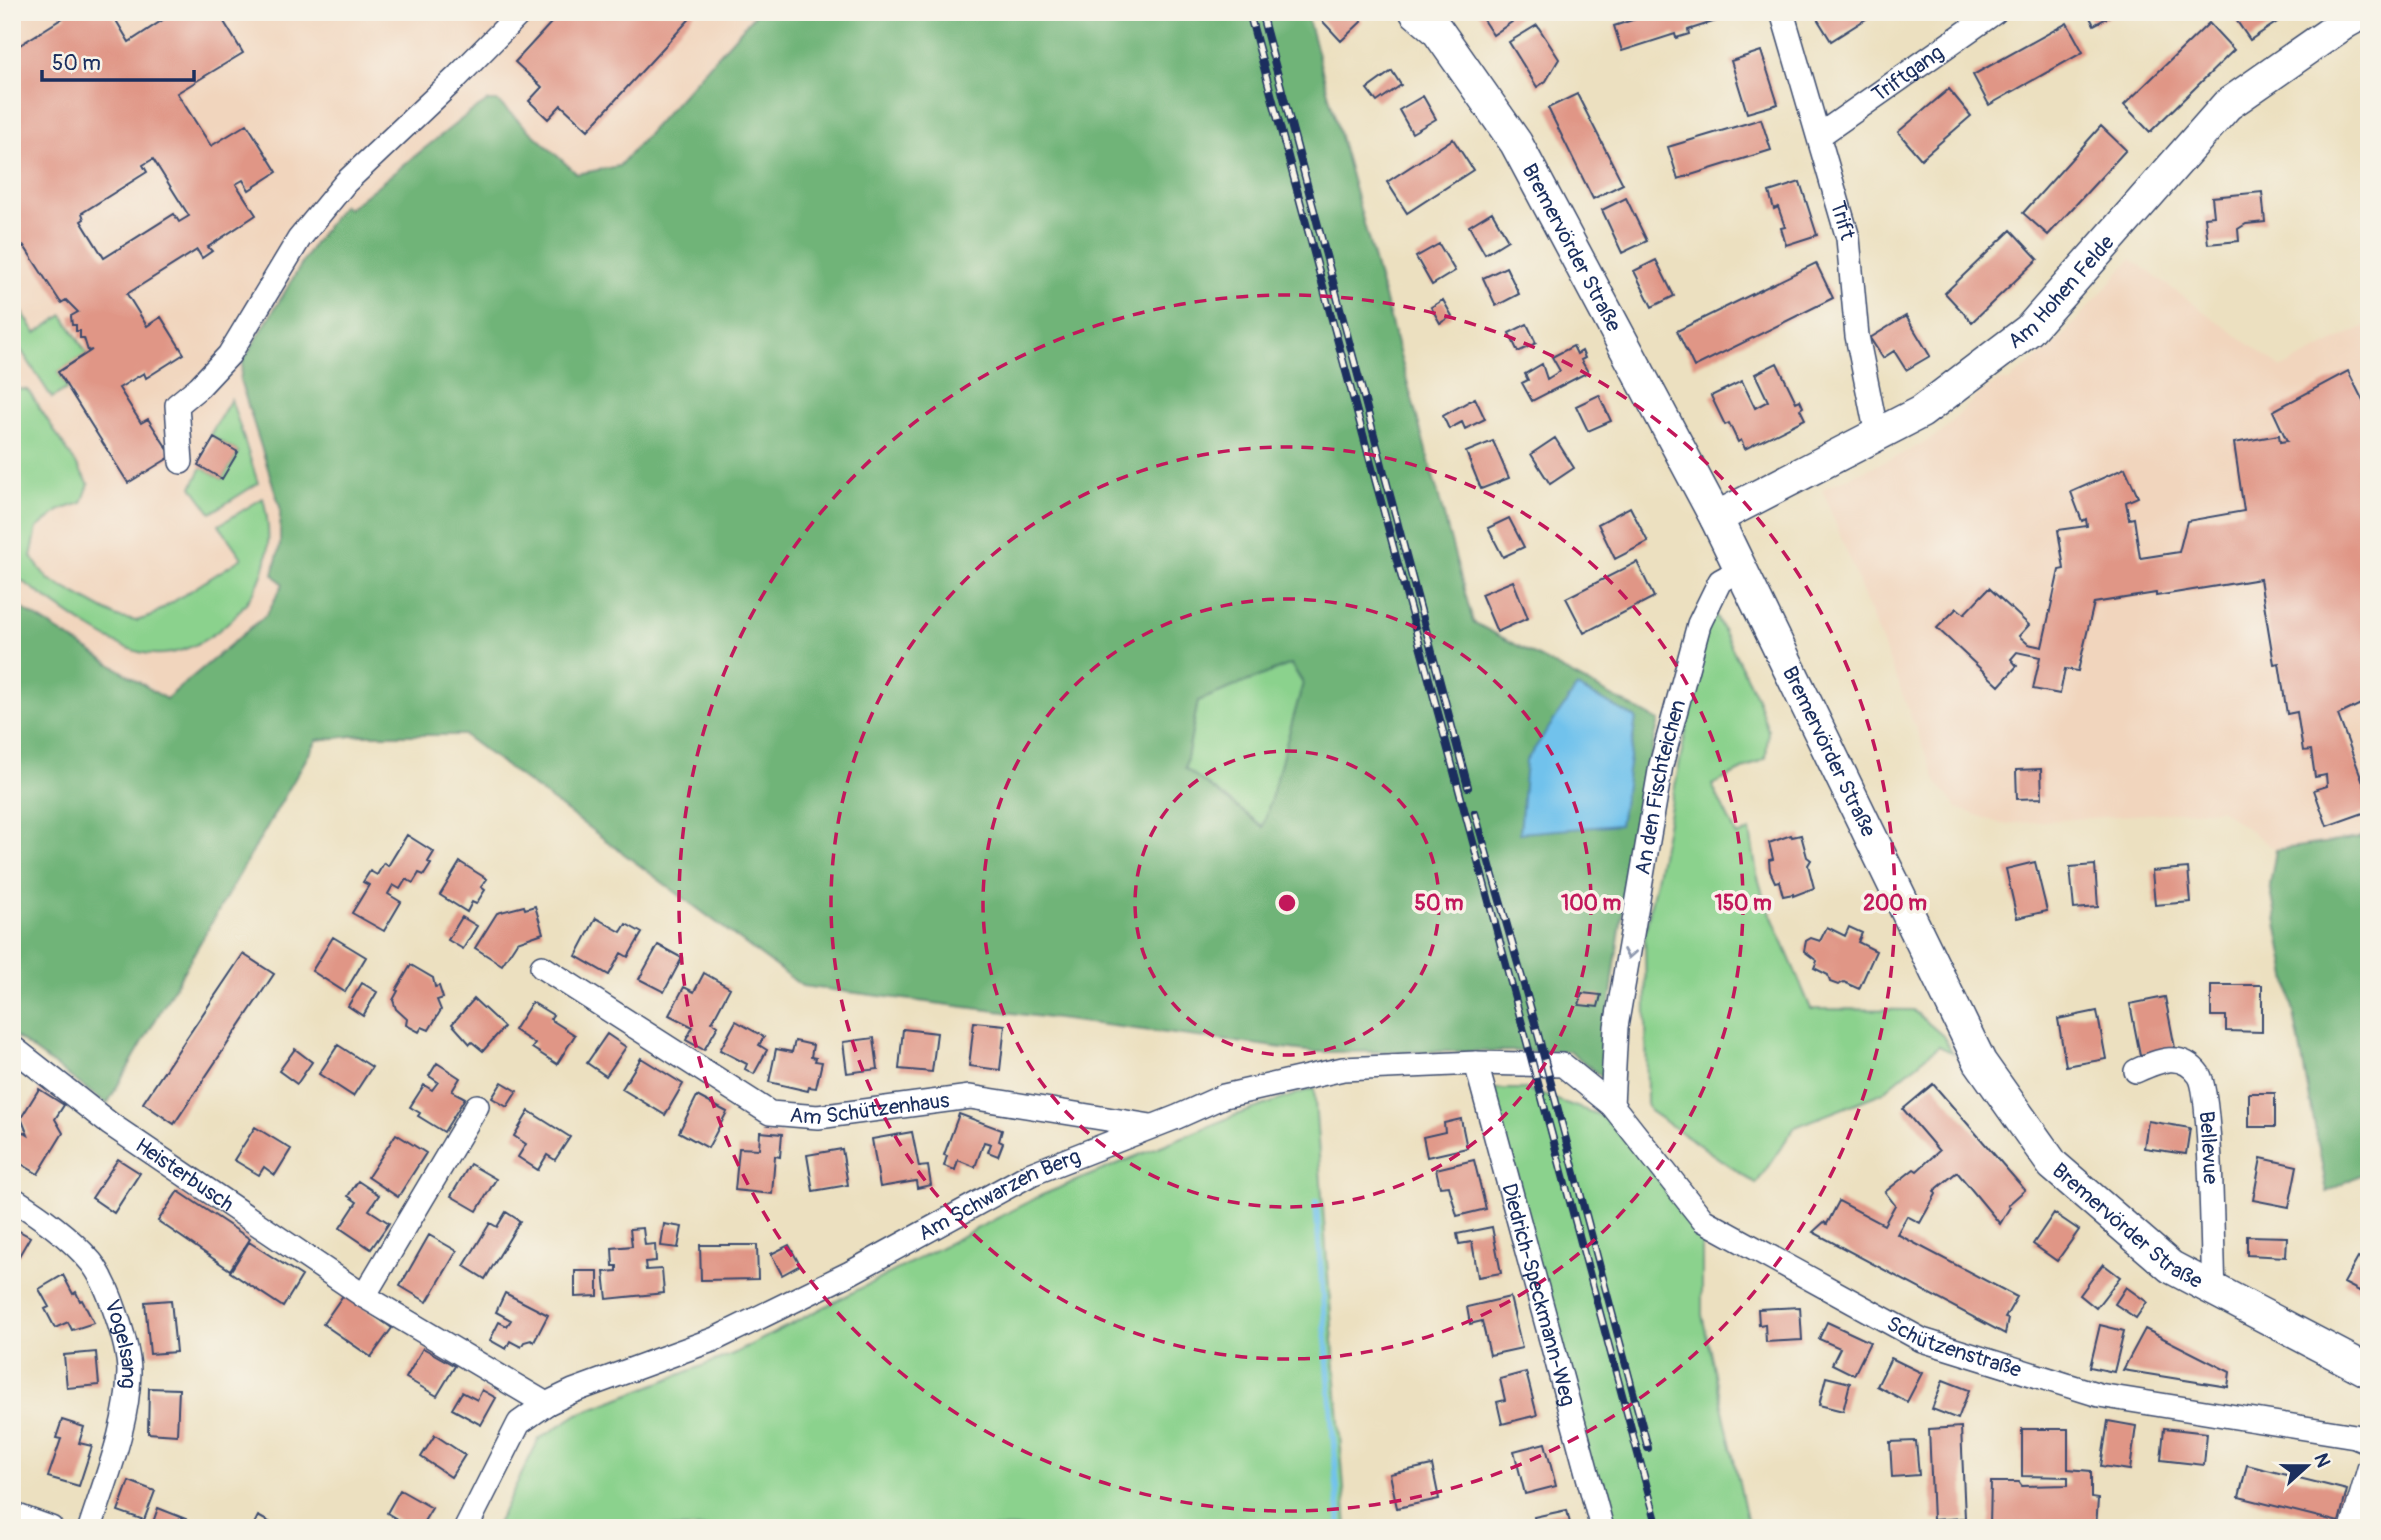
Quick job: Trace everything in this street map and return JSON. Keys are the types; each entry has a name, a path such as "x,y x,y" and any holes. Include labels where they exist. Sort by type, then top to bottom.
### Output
{"main road":[{"name":"Bremervörder Straße","path":"1416,12 1437,30 1516,143 1716,518 1730,575 1980,1062 2053,1165 2171,1267 2369,1371"},
{"name":"Am Hohen Felde","path":"1716,518 1921,412 2029,330 2227,105 2364,12"}],"street":[{"path":"181,462 177,405 199,387 229,355 279,269 317,215 370,156 457,77 521,12"},
{"name":"Trift","path":"1782,12 1848,238 1857,336 1877,435"},
{"name":"Triftgang","path":"1820,135 1995,12"},
{"name":"An den Fischteichen","path":"1612,1105 1616,1027 1661,765 1699,624 1730,575"},
{"name":"Am Schützenhaus","path":"542,967 770,1113 818,1117 970,1097 1154,1126"},
{"name":"Heisterbusch","path":"12,1047 110,1124 364,1296 545,1404"},
{"name":"Bellevue","path":"2136,1071 2162,1059 2184,1061 2200,1076 2206,1110 2214,1290"},
{"name":"Am Schwarzen Berg","path":"466,1528 519,1423 545,1404 573,1391 715,1339 849,1273 1031,1174 1224,1096 1343,1069 1476,1063 1563,1065 1612,1105"},
{"name":"Diedrich-Speckmann-Weg","path":"1476,1063 1602,1528"},
{"name":"Schützenstraße","path":"1612,1105 1703,1220 1922,1340 2099,1395 2355,1436 2369,1442"},
{"path":"364,1296 477,1106"},
{"name":"Vogelsang","path":"12,1198 46,1219 92,1264 120,1320 129,1371 121,1429 90,1528"},
{"path":"2352,1528 2369,1469"},
{"path":"12,1514 51,1528"}],"shaded area":[{"path":"12,12 757,12 620,166 577,174 498,101 468,114 347,209 344,205 243,361 240,380 280,507 280,545 273,574 284,583 267,614 166,699 12,602"},
{"path":"2131,259 2282,368 2369,324 2369,833 2359,838 2276,850 2220,809 2002,824 1957,808 1937,783 1822,489 1906,452 1941,433 1978,395 1999,381 2009,381 2060,339"}],"green space":[{"path":"757,12 1306,12 1473,622 1659,721 1622,913 1603,1078 1570,1051 1314,1052 802,986 464,735 361,735 317,740 107,1104 12,1034 12,602 166,699 267,614 283,584 273,574 280,545 280,507 240,380 243,361 315,242 343,205 348,209 488,101 497,101 577,174 619,166","holes":["1291,664 1303,683 1263,827 1185,768 1198,701"]},
{"path":"14,299 36,333 63,315 87,354 58,372 68,388 52,398 12,336"},
{"path":"19,389 28,390 89,484 82,503 60,510 37,528 31,557 48,579 117,617 136,621 149,617 242,558 219,525 263,498 268,540 266,562 250,597 225,625 210,637 175,652 139,652 109,639 74,618 12,574 12,395"},
{"path":"231,399 258,483 211,513 192,487 202,467 222,479 238,452 210,435"},
{"path":"1715,614 1757,698 1768,731 1766,758 1712,785 1737,836 1750,831 1764,898 1811,1009 1913,1010 1943,1036 1953,1053 1939,1046 1882,1093 1795,1127 1756,1184 1650,1111 1647,1103 1645,934 1709,618"},
{"path":"1291,664 1303,684 1264,827 1185,768 1198,701"},
{"path":"2369,833 2369,1170 2327,1192 2270,885 2276,850 2359,838"},
{"path":"1314,1088 1347,1528 495,1528 539,1439 578,1414 733,1354 1042,1195 1236,1115"},
{"path":"1487,1089 1526,1089 1611,1119 1702,1234 1702,1315 1749,1528 1606,1528"}],"water":[{"path":"1577,687 1636,718 1620,825 1520,833 1526,761"}],"building":[{"path":"63,12 111,12 129,42 175,12 218,12 243,53 177,93 211,146 247,124 277,172 249,190 243,180 236,184 256,215 208,247 212,251 202,258 197,250 127,294 147,326 161,317 184,354 146,378 144,373 119,388 141,423 148,419 172,456 128,483 58,372 92,350 88,351 84,338 80,338 80,331 76,331 76,325 72,325 71,316 78,312 66,300 61,303 24,246 13,254 19,264 12,268 12,50 66,16","holes":["153,159 189,216 179,222 174,214 104,258 81,221 84,219 82,213 147,172 143,165"]},
{"path":"561,12 696,12 588,130 561,105 548,119 529,101 542,87 515,62"},
{"path":"1314,12 1353,12 1362,21 1341,41"},
{"path":"1478,12 1516,12 1519,17 1493,35"},
{"path":"1657,12 1741,13 1688,30 1689,34 1676,38 1675,34 1622,51 1614,26"},
{"path":"1813,12 1877,12 1831,41"},
{"path":"2087,12 2118,12 2094,25"},
{"path":"2292,12 2250,40 2232,14"},
{"path":"2067,23 2083,52 1989,105 1973,75"},
{"path":"2209,23 2234,50 2150,132 2124,105"},
{"path":"1537,25 1559,59 1546,81 1537,87 1509,42"},
{"path":"1761,51 1778,104 1747,113 1731,61"},
{"path":"1392,71 1401,85 1377,102 1367,89"},
{"path":"1949,89 1971,116 1921,159 1898,132"},
{"path":"2363,89 2369,89 2369,116 2366,117"},
{"path":"1577,94 1623,184 1593,199 1548,108"},
{"path":"1423,96 1436,119 1412,133 1399,110"},
{"path":"1761,119 1771,150 1678,179 1668,147"},
{"path":"2101,126 2126,150 2048,235 2023,213"},
{"path":"1453,139 1473,170 1407,213 1387,182"},
{"path":"1800,182 1817,235 1786,245 1781,228 1785,227 1778,207 1774,209 1769,192"},
{"path":"2262,192 2265,222 2246,224 2238,229 2239,241 2208,244 2205,217 2214,216 2212,197"},
{"path":"1626,198 1647,241 1622,253 1602,210"},
{"path":"1492,212 1508,240 1485,254 1469,226"},
{"path":"2011,230 2038,259 1972,322 1945,293"},
{"path":"1439,244 1455,271 1432,285 1416,257"},
{"path":"1656,260 1674,296 1652,307 1634,271"},
{"path":"1816,263 1833,298 1694,367 1677,331"},
{"path":"1506,267 1519,294 1496,306 1483,278"},
{"path":"1443,300 1452,316 1440,323 1431,307"},
{"path":"1906,316 1930,356 1906,370 1894,351 1883,358 1870,338"},
{"path":"1527,324 1536,343 1518,352 1509,333"},
{"path":"1573,346 1577,354 1582,351 1585,358 1581,360 1588,372 1532,401 1522,383 1528,380 1525,374 1542,364 1547,379 1560,371 1552,357"},
{"path":"1777,363 1796,402 1800,400 1803,407 1800,409 1805,419 1745,449 1741,440 1738,442 1729,423 1725,425 1711,396 1742,381 1755,408 1768,401 1755,374"},
{"path":"2348,371 2369,413 2369,700 2338,715 2369,798 2369,811 2327,826 2314,790 2327,786 2326,775 2315,777 2311,750 2303,751 2297,712 2287,714 2279,663 2274,664 2260,579 2094,603 2078,671 2065,669 2060,694 2033,689 2040,657 2017,652 2011,659 2017,666 1999,686 1937,628 1957,608 1964,614 1989,588 2029,625 2019,636 2028,644 2042,647 2059,570 2064,569 2058,530 2087,526 2086,519 2082,521 2071,492 2125,468 2138,497 2126,502 2129,519 2134,518 2140,558 2179,552 2187,521 2244,511 2234,443 2279,435 2280,442 2287,441 2273,411"},
{"path":"1599,395 1611,421 1588,431 1576,406"},
{"path":"1475,398 1485,419 1465,429 1462,422 1449,429 1443,416"},
{"path":"214,438 238,452 222,479 198,465"},
{"path":"1555,438 1574,468 1550,484 1531,454"},
{"path":"1493,441 1509,478 1481,489 1466,452"},
{"path":"1630,507 1648,542 1615,559 1598,524"},
{"path":"1509,518 1524,547 1503,557 1488,528"},
{"path":"1637,562 1654,597 1584,633 1566,598"},
{"path":"1513,581 1528,618 1497,632 1481,594"},
{"path":"2041,769 2042,798 2017,799 2016,770"},
{"path":"407,835 434,852 424,875 419,873 413,883 406,879 400,889 393,885 388,894 401,902 384,931 352,913 369,885 363,882 370,871 377,875 384,863 388,866"},
{"path":"1791,835 1801,835 1807,857 1811,860 1808,865 1814,888 1793,896 1783,896 1779,881 1775,882 1770,871 1769,860 1773,859 1769,843"},
{"path":"460,862 487,879 481,887 485,890 476,904 472,902 467,912 440,895"},
{"path":"2035,862 2047,911 2017,918 2006,869"},
{"path":"2095,865 2098,907 2074,909 2070,867"},
{"path":"2188,868 2191,902 2155,905 2152,871"},
{"path":"524,906 525,909 535,906 543,933 517,942 502,965 475,948 497,913"},
{"path":"462,917 477,926 463,949 448,940"},
{"path":"596,918 621,932 626,924 642,933 628,957 621,953 609,975 576,956"},
{"path":"1827,927 1845,936 1849,927 1862,933 1858,942 1876,951 1859,989 1844,982 1838,985 1830,982 1828,975 1814,968 1817,961 1804,951 1806,941 1811,938 1820,941"},
{"path":"333,937 366,957 345,992 312,971"},
{"path":"658,945 682,958 664,992 639,979"},
{"path":"243,954 274,974 174,1124 143,1103"},
{"path":"411,965 433,978 435,987 439,986 443,998 437,1000 441,1010 429,1030 422,1027 419,1032 406,1025 407,1019 396,1009 393,1000"},
{"path":"704,973 730,988 712,1022 718,1026 704,1050 686,1040 693,1027 669,1015 684,987 694,992"},
{"path":"362,983 377,992 363,1016 348,1006"},
{"path":"2211,985 2262,985 2262,1032 2226,1031 2226,1016 2211,1016"},
{"path":"1582,993 1601,995 1598,1007 1579,1005"},
{"path":"2165,997 2175,1048 2140,1055 2130,1004"},
{"path":"474,999 504,1027 483,1051 472,1042 470,1044 452,1024"},
{"path":"532,1002 553,1015 550,1019 575,1035 557,1064 532,1048 535,1044 514,1030"},
{"path":"2097,1011 2106,1059 2066,1066 2058,1019"},
{"path":"736,1021 764,1037 759,1045 767,1050 754,1074 745,1069 747,1064 720,1050"},
{"path":"974,1022 1005,1025 1000,1070 969,1066"},
{"path":"903,1029 937,1033 932,1072 899,1069"},
{"path":"607,1034 626,1047 606,1076 587,1063"},
{"path":"874,1038 878,1069 847,1073 843,1042"},
{"path":"795,1041 813,1045 811,1057 822,1062 816,1088 809,1087 808,1091 769,1082 776,1049 792,1052"},
{"path":"338,1045 372,1067 353,1096 319,1074"},
{"path":"295,1049 312,1062 297,1084 279,1071"},
{"path":"641,1058 683,1084 665,1115 622,1089"},
{"path":"437,1063 460,1078 452,1091 465,1098 444,1132 418,1116 420,1113 410,1107 424,1085 432,1090 438,1082 429,1076"},
{"path":"502,1082 517,1091 507,1107 492,1098"},
{"path":"1933,1084 2025,1190 2008,1205 2010,1207 2000,1224 1957,1172 1934,1191 1936,1194 1920,1223 1907,1216 1897,1234 2017,1297 2005,1318 2008,1319 2005,1334 1813,1232 1824,1222 1827,1224 1839,1201 1884,1225 1895,1205 1885,1192 1914,1169 1917,1171 1939,1151 1903,1109"},
{"path":"39,1089 64,1105 55,1119 63,1133 38,1174 13,1159 17,1153 12,1150 12,1138 18,1129 28,1135 21,1118"},
{"path":"2249,1093 2275,1093 2275,1127 2249,1127"},
{"path":"697,1096 727,1112 708,1148 679,1132"},
{"path":"529,1111 570,1137 555,1160 547,1155 538,1170 518,1157 526,1144 514,1136"},
{"path":"959,1114 1002,1130 999,1141 1003,1143 998,1156 988,1152 991,1144 984,1142 975,1167 958,1160 955,1170 944,1166 947,1156 944,1155"},
{"path":"1461,1119 1467,1148 1427,1157 1423,1137 1445,1132 1444,1123"},
{"path":"2148,1121 2190,1128 2186,1154 2144,1148"},
{"path":"255,1127 291,1149 275,1175 264,1167 259,1175 234,1160"},
{"path":"760,1132 782,1134 780,1157 775,1156 772,1194 735,1190 739,1148 759,1149"},
{"path":"912,1132 919,1167 928,1166 931,1185 917,1188 916,1181 880,1187 872,1139"},
{"path":"396,1134 426,1153 398,1197 368,1177"},
{"path":"842,1149 848,1185 813,1191 807,1155"},
{"path":"2261,1158 2297,1166 2289,1207 2253,1200"},
{"path":"118,1159 140,1173 114,1213 92,1198"},
{"path":"1474,1160 1486,1209 1457,1216 1449,1186 1440,1187 1436,1169"},
{"path":"470,1164 496,1179 477,1211 451,1196"},
{"path":"358,1181 379,1195 369,1210 389,1223 371,1249 340,1228 357,1202 348,1196"},
{"path":"178,1191 250,1239 230,1270 158,1221"},
{"path":"506,1212 520,1221 485,1279 464,1266 490,1223 497,1227"},
{"path":"2054,1213 2079,1230 2057,1261 2033,1244"},
{"path":"664,1224 682,1227 678,1248 661,1246"},
{"path":"12,1227 30,1237 12,1268"},
{"path":"1492,1227 1501,1273 1478,1277 1472,1242 1459,1244 1457,1234"},
{"path":"643,1228 645,1245 655,1244 656,1261 645,1262 646,1270 662,1269 664,1293 607,1299 604,1272 617,1271 617,1266 613,1266 612,1248 632,1246 630,1229"},
{"path":"429,1235 457,1251 427,1302 400,1286"},
{"path":"2247,1236 2287,1237 2286,1257 2247,1255"},
{"path":"249,1242 302,1276 283,1307 230,1272"},
{"path":"700,1245 757,1245 758,1279 701,1280"},
{"path":"789,1245 800,1265 782,1275 771,1254"},
{"path":"2358,1258 2369,1263 2369,1296 2344,1283"},
{"path":"2103,1264 2120,1277 2096,1308 2080,1295"},
{"path":"575,1271 598,1271 598,1296 575,1297"},
{"path":"63,1275 73,1294 76,1292 80,1301 82,1300 94,1323 72,1330 68,1322 55,1328 45,1309 49,1307 39,1289"},
{"path":"2126,1287 2147,1302 2136,1318 2115,1304"},
{"path":"505,1293 548,1315 534,1342 524,1342 521,1347 510,1341 506,1349 490,1340 499,1322 507,1326 511,1320 496,1312"},
{"path":"344,1294 392,1328 371,1357 323,1324"},
{"path":"1510,1297 1522,1348 1490,1355 1482,1321 1470,1324 1467,1307"},
{"path":"171,1300 176,1352 150,1354 145,1302"},
{"path":"1800,1307 1802,1340 1766,1342 1765,1324 1759,1325 1758,1309"},
{"path":"1827,1322 1870,1342 1854,1375 1832,1364 1840,1348 1819,1339"},
{"path":"2100,1325 2124,1331 2114,1372 2090,1367"},
{"path":"2145,1329 2230,1372 2228,1387 2123,1370"},
{"path":"423,1348 455,1366 437,1396 406,1378"},
{"path":"96,1352 99,1385 67,1388 64,1355"},
{"path":"1891,1358 1922,1373 1907,1402 1877,1386"},
{"path":"1526,1372 1537,1415 1502,1424 1497,1402 1505,1400 1500,1379"},
{"path":"1826,1377 1850,1383 1843,1411 1819,1405"},
{"path":"1943,1380 1969,1390 1958,1419 1932,1409"},
{"path":"149,1388 179,1389 177,1435 148,1433"},
{"path":"482,1390 496,1398 481,1425 452,1409 462,1392 477,1400"},
{"path":"62,1420 84,1427 79,1443 92,1446 79,1486 48,1477 61,1439 56,1438"},
{"path":"2108,1421 2136,1426 2130,1470 2101,1466"},
{"path":"1961,1427 1965,1518 1933,1520 1929,1429"},
{"path":"2164,1428 2207,1433 2204,1465 2161,1460"},
{"path":"2022,1429 2068,1429 2068,1469 2091,1471 2091,1498 2098,1499 2096,1528 1990,1526 1991,1482 2019,1482 2022,1486 2068,1485 2068,1477 2022,1476"},
{"path":"435,1435 465,1455 451,1477 421,1457"},
{"path":"1916,1441 1919,1475 1892,1477 1890,1442"},
{"path":"1545,1443 1556,1486 1525,1494 1514,1451"},
{"path":"1432,1465 1439,1499 1397,1508 1390,1474"},
{"path":"2247,1465 2347,1490 2339,1522 2239,1497"},
{"path":"129,1481 155,1491 144,1520 118,1511"},
{"path":"400,1490 432,1508 420,1528 412,1528 387,1513"},
{"path":"158,1508 186,1519 183,1528 151,1528"},
{"path":"1567,1510 1571,1528 1536,1528 1534,1517"},
{"path":"258,1516 280,1528 252,1528"}],"waterway":[{"path":"1316,1202 1340,1528"}],"railway":[{"path":"1249,12 1658,1528"},
{"path":"1261,12 1468,787"},
{"path":"1475,813 1536,1027 1648,1448"}]}
